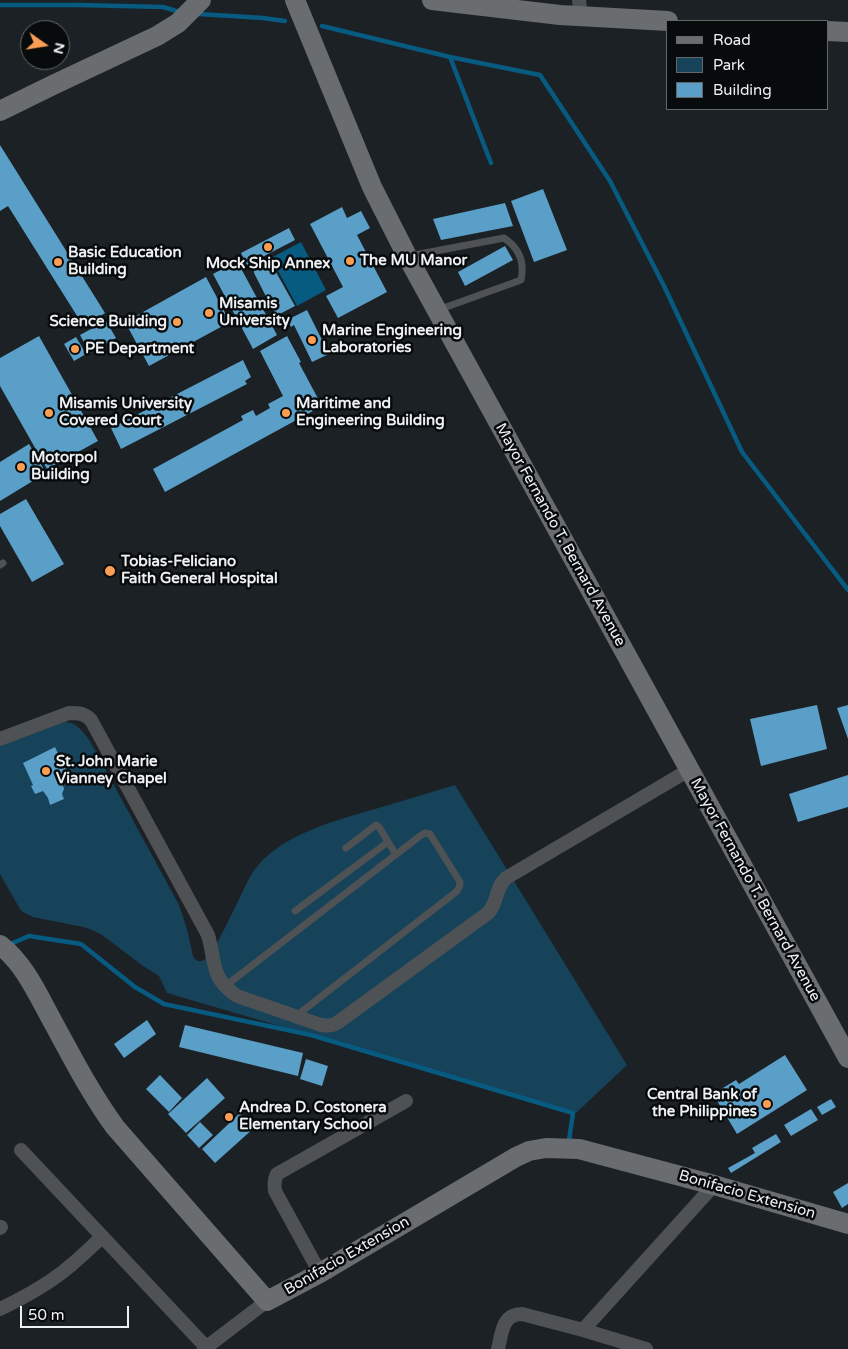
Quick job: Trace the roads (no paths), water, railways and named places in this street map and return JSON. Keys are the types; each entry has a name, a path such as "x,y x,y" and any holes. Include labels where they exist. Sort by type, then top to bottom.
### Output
{"street":[{"path":"0,111 157,36 178,23 201,0"},
{"name":"Mayor Fernando T. Bernard Avenue","path":"295,0 372,187 406,256 848,1058"},
{"path":"432,0 580,8 666,21"},
{"path":"828,31 848,32"},
{"path":"0,738 69,714 85,714 91,720 208,935 216,975 224,986 237,996 321,1025 338,1023 488,913 494,905 499,886 506,878 689,770"},
{"name":"Bonifacio Extension","path":"0,945 34,986 87,1086 115,1127 267,1301 320,1273 516,1157 529,1151 546,1148 579,1149 714,1185 848,1224"},
{"path":"320,1273 275,1191 274,1184 277,1174 406,1102"},
{"path":"21,1150 205,1348 267,1301"},
{"path":"583,1330 714,1185"},
{"path":"0,1308 27,1296 49,1281 70,1266 102,1237"},
{"path":"498,1349 506,1322 516,1314 583,1330 646,1349"}],"lane":[{"path":"406,256 504,238 515,246 519,252 523,270 521,280 437,311"},
{"path":"346,848 376,825 396,855"},
{"path":"224,986 423,834 428,833 432,836 460,882 459,889 296,1017"},
{"path":"295,911 388,842"}],"waterway":[{"path":"0,5 163,7 180,12"},
{"path":"199,14 285,21"},
{"path":"322,26 450,57 491,163"},
{"path":"450,57 540,75 610,181 664,286 742,452 848,590"},
{"path":"8,945 29,936 81,944 135,987 164,1004 311,1035 573,1113 569,1140 573,1141"}],"place":[{"name":"Mock Ship Annex","path":"268,247"},
{"name":"The MU Manor","path":"350,261"},
{"name":"Basic Education Building","path":"58,262"},
{"name":"Misamis University","path":"209,313"},
{"name":"Science Building","path":"177,322"},
{"name":"Marine Engineering Laboratories","path":"312,340"},
{"name":"PE Department","path":"75,349"},
{"name":"Misamis University Covered Court","path":"49,413"},
{"name":"Maritime and Engineering Building","path":"286,413"},
{"name":"Motorpol Building","path":"21,467"},
{"name":"Tobias-Feliciano Faith General Hospital","path":"110,571"},
{"name":"St. John Marie Vianney Chapel","path":"46,771"},
{"name":"Central Bank of the Philippines","path":"767,1104"},
{"name":"Andrea D. Costonera Elementary School","path":"229,1117"}]}
